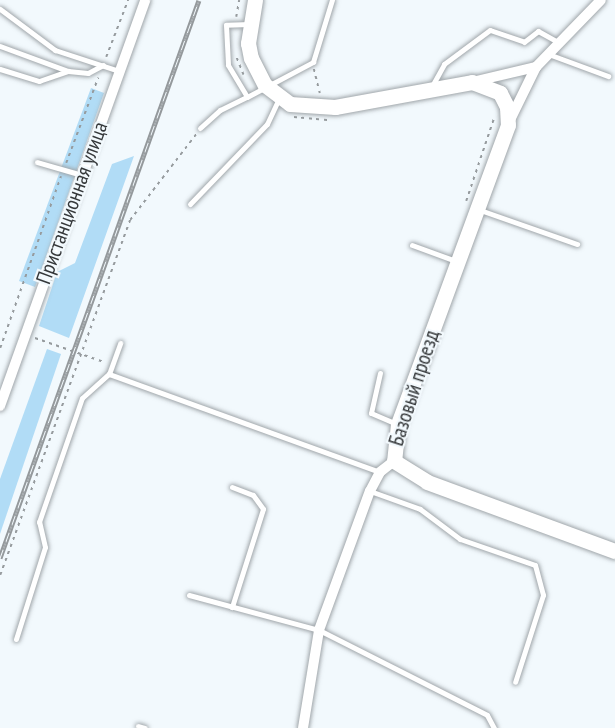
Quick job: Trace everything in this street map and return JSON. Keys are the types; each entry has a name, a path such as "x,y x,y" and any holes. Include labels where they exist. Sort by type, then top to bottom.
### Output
{"street":[{"name":"Пристанционная улица","path":"0,406 145,0"},
{"name":"Базовый проезд","path":"255,0 242,24 261,88 276,104 290,104 320,115 432,86 472,82 536,67"},
{"name":"Базовый проезд","path":"601,0 551,55 536,67 470,206 457,262 398,424 394,460 435,485 615,551"},
{"name":"Базовый проезд","path":"472,82 500,93 507,107 507,124"},
{"path":"303,728 320,630 369,491 380,472 394,460"}],"lane":[{"path":"200,128 220,110 313,62 332,0"},
{"path":"0,9 55,50 119,71"},
{"path":"242,24 226,25 228,64 247,97"},
{"path":"432,86 444,64 490,30 524,42 538,31 561,44"},
{"path":"0,46 68,72 88,73 103,65"},
{"path":"551,55 608,76"},
{"path":"0,69 39,81 68,72"},
{"path":"189,204 267,124 276,104"},
{"path":"37,162 82,175"},
{"path":"470,206 577,244"},
{"path":"412,245 457,262"},
{"path":"16,639 45,547 39,522 82,398 109,374 120,342"},
{"path":"380,373 370,413 398,424"},
{"path":"109,374 380,472"},
{"path":"231,488 253,495 263,509 232,607"},
{"path":"369,491 420,509 460,539 535,565 543,595 515,682"},
{"path":"189,595 320,630 487,715 494,728"},
{"path":"138,726 145,728"}],"path":[{"path":"239,0 242,24"},
{"path":"237,55 238,66 261,88"},
{"path":"313,62 321,93 320,115"},
{"path":"276,104 332,120"},
{"path":"470,206 494,122 494,110"},
{"path":"0,575 79,353 130,220 200,128"},
{"path":"0,348 6,330 12,332"},
{"path":"31,339 105,362 109,374"}],"shaded area":[{"path":"91,88 104,93 35,287 19,281"},
{"path":"134,156 69,338 39,326 57,272 75,263 112,164"},
{"path":"47,349 61,354 0,534 0,479"}],"railway":[{"path":"0,558 199,0"}]}
